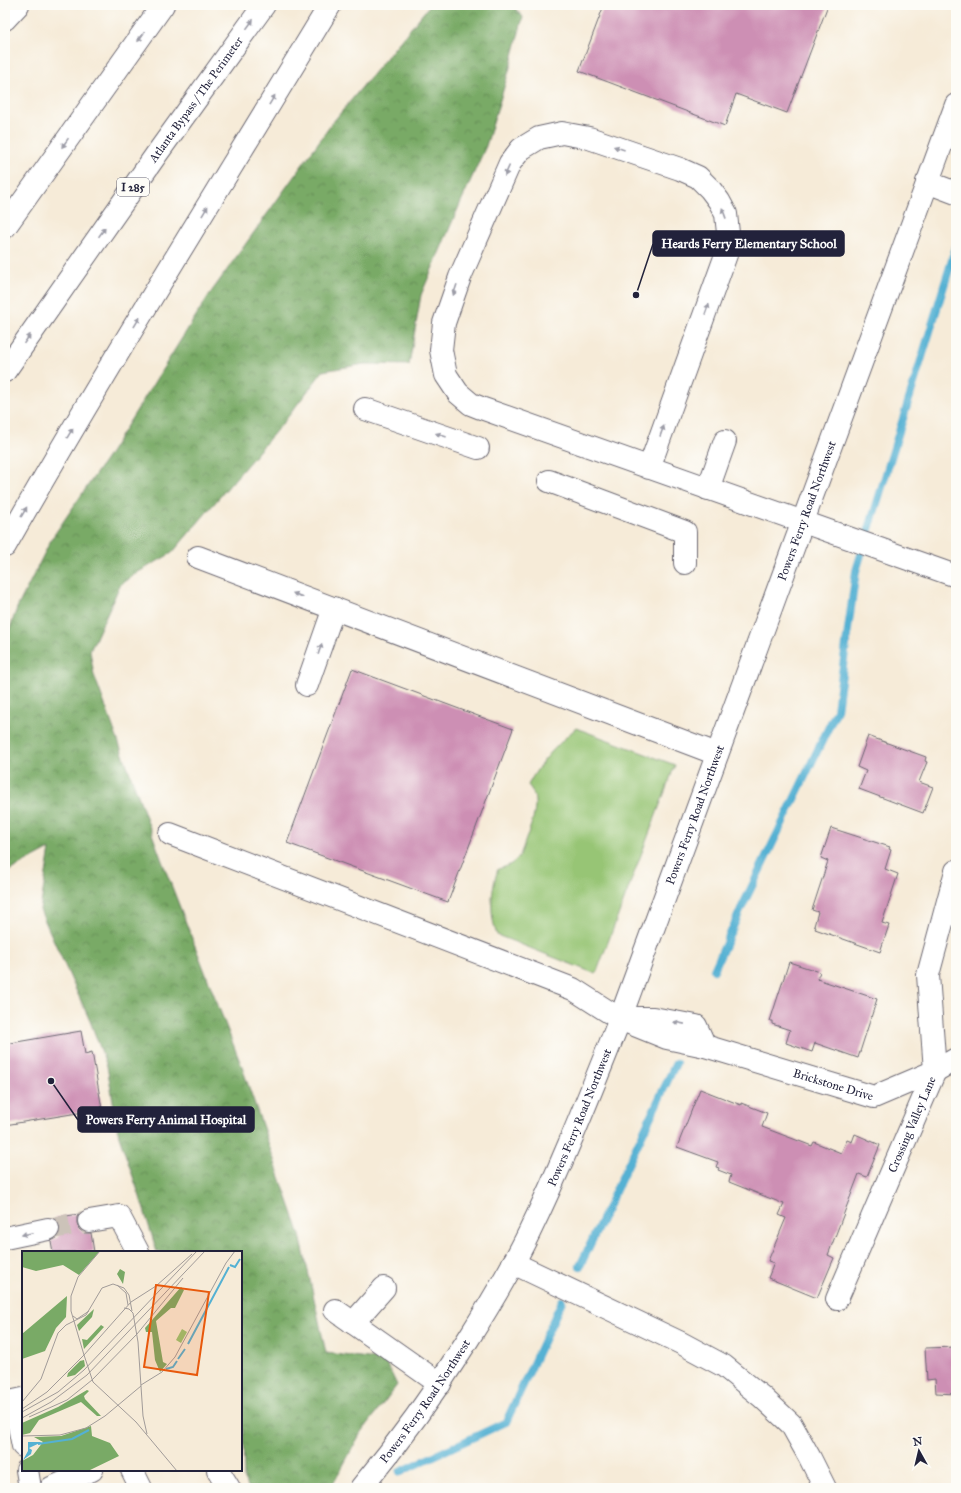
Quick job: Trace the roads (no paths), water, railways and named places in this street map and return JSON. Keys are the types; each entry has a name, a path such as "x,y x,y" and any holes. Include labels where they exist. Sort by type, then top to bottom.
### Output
{"main road":[{"path":"5,19 18,5"},
{"path":"5,227 163,5"},
{"name":"Atlanta Bypass / The Perimeter","path":"5,371 156,155 264,5"},
{"path":"5,546 90,400 330,5"},
{"name":"Powers Ferry Road Northwest","path":"361,1488 389,1455 440,1384 487,1310 529,1233 578,1123 620,1019 956,106"},
{"path":"649,468 727,252 728,232 726,214 710,189 698,178 664,163 581,136 562,133 539,138 521,149 510,163 463,270 444,323 441,350 446,375 458,393 470,404 649,468 708,489 956,576"},
{"path":"927,182 956,193"},
{"path":"365,409 478,448"},
{"path":"708,489 725,441"},
{"path":"549,481 685,532 685,563"},
{"path":"198,557 717,754"},
{"path":"307,685 334,608"},
{"path":"170,834 573,989 620,1019"},
{"name":"Crossing Valley Lane","path":"837,1299 935,1072 928,975 956,871"},
{"name":"Brickstone Drive","path":"620,1019 654,1018 696,1026 705,1046 874,1097 935,1072 956,1059"},
{"path":"89,1221 119,1216 137,1251"},
{"path":"5,1238 48,1229"},
{"path":"513,1263 681,1343 724,1366 762,1397 790,1424 810,1458 825,1488"},
{"path":"353,1323 384,1288"},
{"path":"335,1310 440,1384"},
{"path":"22,1399 14,1401 22,1441"},
{"path":"27,1471 30,1488"},
{"path":"51,1488 90,1471"},
{"path":"132,1471 140,1488"},
{"path":"219,1471 228,1488"}],"waterway":[{"path":"714,970 741,909 837,710 856,571 956,247"},
{"path":"580,1266 676,1063"},
{"path":"400,1472 506,1422 562,1301"}],"tunnel":[{"path":"48,1229 89,1221"}],"place":[{"name":"Heards Ferry Elementary School","path":"636,295"},
{"name":"Powers Ferry Animal Hospital","path":"51,1081"}]}
